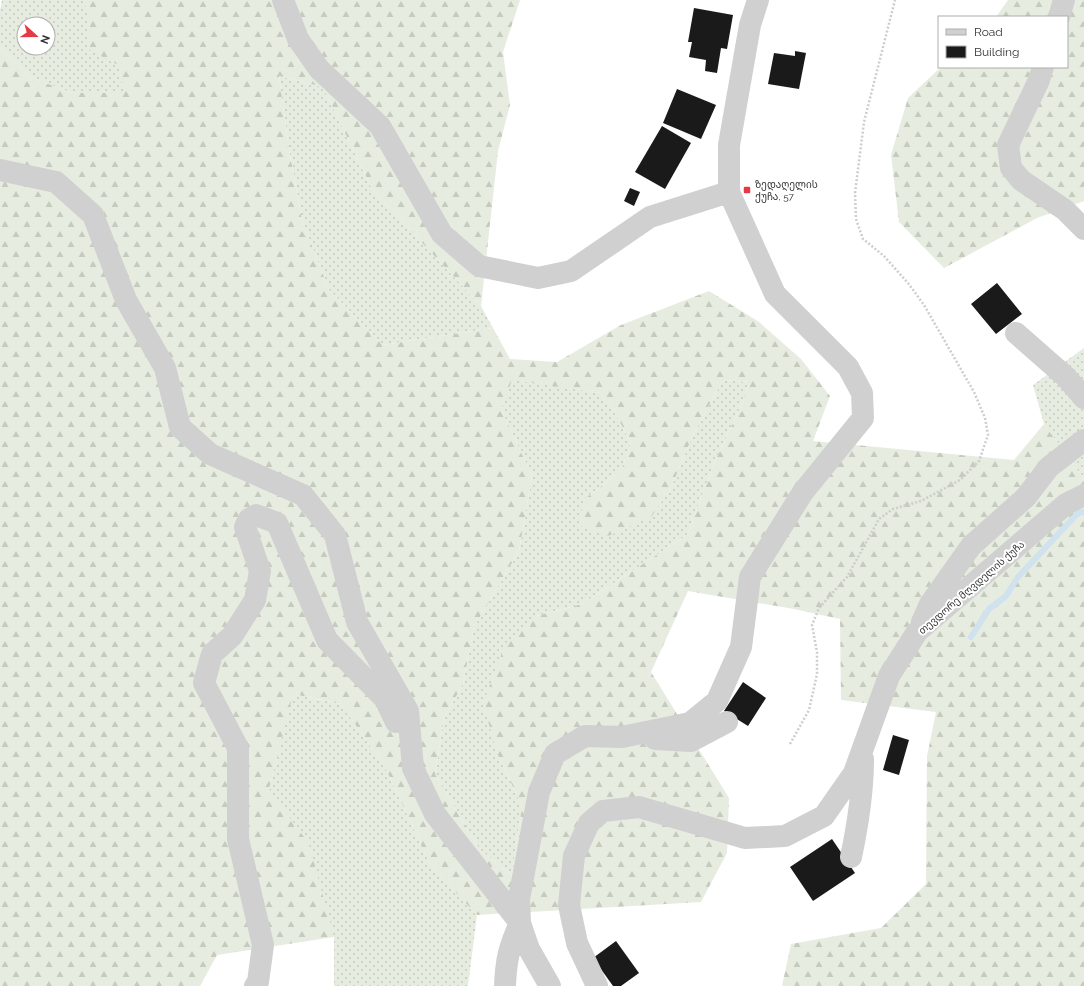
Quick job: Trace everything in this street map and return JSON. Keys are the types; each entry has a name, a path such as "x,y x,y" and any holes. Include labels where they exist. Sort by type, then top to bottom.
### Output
{"street":[{"path":"283,0 298,39 319,69 380,126 442,234 479,266 538,278 571,271 650,217 730,192"},
{"path":"622,737 690,723 717,701 741,647 750,577 803,492 863,418 862,393 848,367 775,294 730,192 729,145 750,25 758,0"},
{"path":"1058,16 1064,0"},
{"path":"1043,68 1039,80 1008,144 1010,168 1021,180 1065,210 1084,229"},
{"path":"0,170 56,182 93,215 126,300 165,368 180,427 210,454 303,495 335,535 357,622 408,711 413,768 435,814 520,923"},
{"path":"1016,333 1066,377 1084,398"},
{"path":"917,632 930,604 970,546 1026,497 1049,467 1084,440"},
{"name":"თევდორე მღვდელის ქუჩა","path":"597,986 577,943 569,904 574,856 589,823 603,811 639,807 746,838 785,836 824,816 854,773 889,676 917,632 1066,504 1084,495"},
{"path":"255,986 258,982 263,946 238,839 238,748 204,683 212,654 232,636 255,600 260,571 245,528 249,519 256,515 277,523 327,640 385,699 412,753"},
{"path":"550,986 529,949 520,923 519,900 539,792 555,754 585,736 691,741 727,722"},
{"path":"851,857 859,822 863,782 863,747"},
{"path":"505,986 506,964 510,943 520,923"}],"path":[{"path":"790,744 809,710 817,674 818,652 812,626 818,608 847,577 879,519 893,509 921,501 960,480 979,461 988,435 985,418 974,392 924,305 908,283 884,256 863,239 856,218 855,193 864,122 895,0"}],"green space":[{"path":"2,0 83,0 88,11 88,48 118,65 125,93 72,93 30,77 0,47 0,10"},
{"path":"83,0 520,0 503,52 510,105 498,151 481,306 372,189 323,87 279,76 289,149 302,220 329,290 383,345 493,328 510,359 557,362 621,325 709,291 759,322 801,359 830,396 813,441 1014,460 1044,424 1084,479 1084,986 782,986 791,944 881,928 926,884 927,756 936,712 841,700 840,619 794,609 688,591 651,672 729,798 727,853 701,902 477,915 431,866 385,767 341,704 293,694 269,789 309,844 334,937 217,955 200,986 0,986 0,47 30,77 72,93 124,93 118,65 88,49 88,11","holes":["512,380 600,393 614,411 631,443 621,471 583,500 580,526 608,536 651,517 670,490 693,435 723,380 750,382 740,408 715,461 687,535 582,604 536,616 506,643 483,703 497,753 522,806 512,875 480,850 435,774 444,718 463,684 474,627 519,551 532,476 501,409"]},
{"path":"1008,0 1084,0 1084,201 1037,218 944,268 899,222 891,155 908,98 940,68 1068,68 1068,16 997,16"},
{"path":"279,76 323,87 372,189 481,306 493,328 383,345 329,290 302,220 289,149"},
{"path":"1084,348 1084,479 1044,424 1033,385"},
{"path":"512,379 600,393 614,411 631,443 621,471 583,500 608,536 651,516 670,490 693,435 723,380 750,382 740,408 715,461 687,535 582,604 536,616 497,753 522,806 512,875 480,850 435,774 444,718 463,684 474,627 519,551 532,476 501,409"},
{"path":"292,694 341,704 385,767 431,866 477,915 468,986 334,986 334,937 269,789"}],"building":[{"path":"694,8 733,15 727,49 721,48 717,73 705,71 706,60 689,57 692,42 688,42"},
{"path":"795,51 806,53 799,89 768,84 774,53 795,56"},
{"path":"677,89 716,105 701,139 663,123"},
{"path":"662,126 691,143 665,189 635,172"},
{"path":"630,188 640,192 634,206 624,201"},
{"path":"997,283 1022,314 996,334 971,304"},
{"path":"743,682 766,698 748,726 724,711"},
{"path":"893,735 909,740 899,775 883,770"},
{"path":"832,839 855,873 813,901 790,867"},
{"path":"616,941 639,973 621,986 613,986 593,958"}],"waterway":[{"path":"971,637 989,609 1006,596 1018,577 1078,513 1084,512"}],"place":[{"name":"ზედაღელის ქუჩა, 57","path":"747,190"}]}
